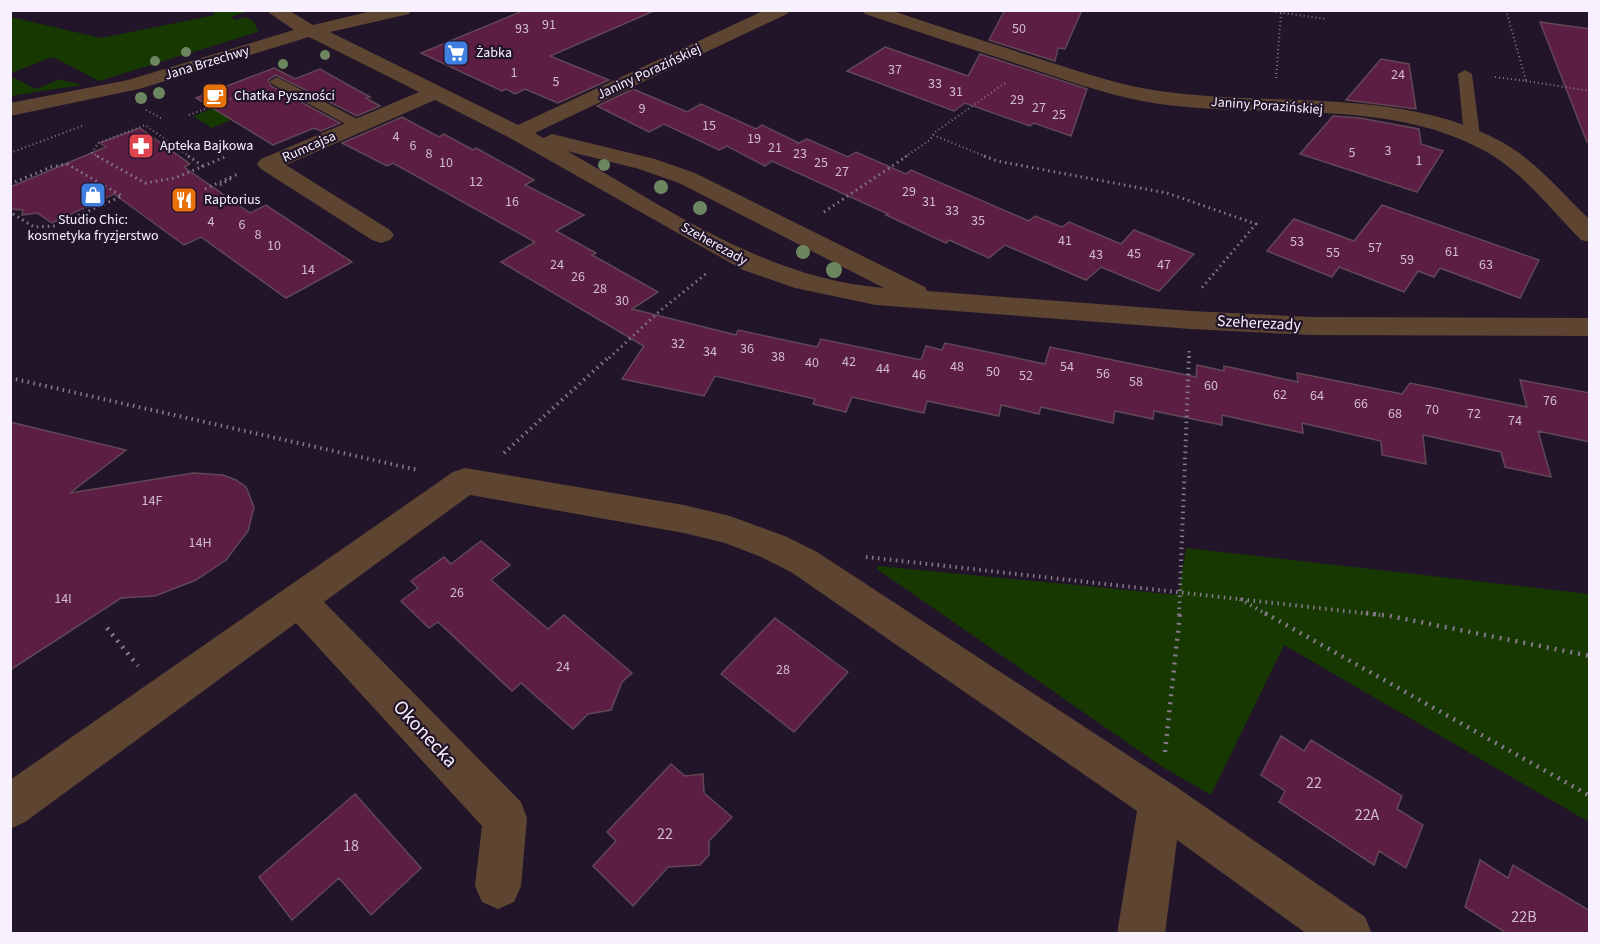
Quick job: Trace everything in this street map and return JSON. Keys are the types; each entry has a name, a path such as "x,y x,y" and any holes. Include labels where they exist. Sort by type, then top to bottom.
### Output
{"street":[{"name":"Szeherezady","path":"273,10 310,32 518,134 759,268 794,280 840,291 1179,319 1300,325 1590,327"},
{"name":"Jana Brzechwy","path":"10,110 132,86 310,32 403,10"},
{"name":"Janiny Porazińskiej","path":"518,134 781,10"},
{"name":"Janiny Porazińskiej","path":"871,10 1124,91 1198,101 1405,116 1441,125 1472,136 1517,164 1590,235"},
{"path":"915,25 934,15"},
{"name":"Rumcajsa","path":"381,235 269,164 436,92"},
{"name":"Szeherezady","path":"518,134 627,159 687,178 929,299"},
{"path":"10,807 298,600 469,482 684,519 730,530 774,547 804,562 1160,801 1348,933"},
{"name":"Okonecka","path":"298,600 505,818 498,886"},
{"path":"1141,933 1160,801"}],"lane":[{"path":"1465,74 1472,136"},
{"path":"277,81 358,125"}],"path":[{"path":"1264,10 1324,19"},
{"path":"1306,10 1306,17"},
{"path":"1506,10 1526,81"},
{"path":"1276,78 1281,13"},
{"path":"1494,77 1590,91"},
{"path":"819,216 930,140 933,135 1007,81"},
{"path":"10,153 84,125"},
{"path":"203,166 145,125 98,143 92,153 145,183 164,182 225,157"},
{"path":"933,135 997,161 1167,193 1256,224"},
{"path":"923,137 930,140"},
{"path":"10,184 51,167 68,164 122,196 55,226 34,227 10,212"},
{"path":"205,189 210,186 213,188 246,171"},
{"path":"1195,294 1256,224 1257,219"},
{"path":"10,378 469,482 661,310 715,267"},
{"path":"1160,801 1182,591 1181,545 1189,345"},
{"path":"855,555 1390,616 1590,656"},
{"path":"1237,597 1590,796"}],"green space":[{"path":"211,11 249,11 231,17 236,20 246,17 254,22 258,32 99,81 53,57 11,73 11,17 101,38 215,15"},
{"path":"10,76 36,89 61,79 81,85 11,96"},
{"path":"250,94 269,104 212,128 193,116"},
{"path":"1186,548 1589,594 1589,822 1284,645 1211,795 1161,766 877,569 878,566 1178,595"}],"building":[{"path":"525,10 656,10 550,56 609,80 558,103 525,89 515,94 506,89 502,91 421,53"},
{"path":"1005,10 1082,10 1065,49 1058,48 1055,61 989,40"},
{"path":"1540,22 1590,29 1590,142 1587,142"},
{"path":"885,47 968,76 980,54 1087,89 1071,136 1034,123 1030,126 965,103 954,111 847,71"},
{"path":"1381,59 1409,64 1416,109 1346,100"},
{"path":"274,68 295,79 320,69 370,97 366,98 380,106 357,116 276,75 268,80 271,86 340,123 321,131 314,128 273,145 196,98"},
{"path":"633,89 687,112 701,104 756,129 762,125 799,143 807,139 848,157 856,152 906,174 911,170 1029,221 1035,216 1062,227 1069,222 1121,244 1134,230 1194,254 1159,291 1101,267 1086,280 1005,245 989,258 949,240 946,243 772,161 765,166 727,146 719,150 664,124 649,132 597,106"},
{"path":"1333,116 1360,118 1419,129 1421,144 1443,151 1417,192 1300,154"},
{"path":"402,117 439,137 444,134 473,150 476,148 534,180 525,185 584,215 556,231 596,253 592,255 658,292 632,309 736,335 738,330 817,347 821,339 921,360 926,346 942,350 945,343 1045,364 1050,347 1196,377 1197,365 1224,371 1224,366 1298,382 1297,373 1402,394 1410,383 1527,407 1520,380 1590,393 1590,442 1538,431 1551,477 1505,467 1501,452 1423,435 1426,464 1382,455 1381,441 1302,423 1303,433 1222,415 1222,425 1154,411 1153,419 1115,411 1113,423 1041,407 1039,414 1001,405 999,416 927,401 924,413 852,397 846,412 813,404 815,399 715,376 704,396 622,379 644,346 501,262 535,242 393,163 387,166 342,143"},
{"path":"140,128 190,164 184,167 250,213 266,205 352,262 286,298 201,237 184,245 114,194 52,223 37,213 22,215 23,210 10,209 10,187 106,147 100,143"},
{"path":"1382,205 1539,260 1520,298 1440,268 1434,277 1418,271 1404,292 1339,267 1332,277 1267,251 1294,219 1354,241"},
{"path":"10,422 126,450 70,493 193,473 223,475 236,480 246,487 254,507 248,531 226,560 196,580 155,596 121,598 10,670"},
{"path":"481,541 510,565 491,580 548,629 564,615 632,673 622,682 611,710 588,714 573,729 521,683 512,691 438,622 429,628 401,601 418,588 411,581 444,557 451,564"},
{"path":"775,618 848,672 794,732 721,674"},
{"path":"1281,736 1304,751 1311,740 1402,796 1397,809 1423,825 1406,868 1379,851 1374,865 1279,802 1285,791 1261,775"},
{"path":"671,764 685,776 703,774 704,793 732,817 709,841 709,855 700,865 668,867 633,906 593,866 616,841 607,832"},
{"path":"355,794 421,868 371,915 339,878 292,920 259,877"},
{"path":"1480,860 1508,878 1513,865 1590,911 1590,933 1506,933 1465,907"}],"place":[{"name":"Żabka","path":"456,53"},
{"name":"Chatka Pyszności","path":"215,96"},
{"name":"Apteka Bajkowa","path":"141,146"},
{"name":"Studio Chic: kosmetyka fryzjerstwo","path":"93,195"},
{"name":"Raptorius","path":"184,200"}]}
